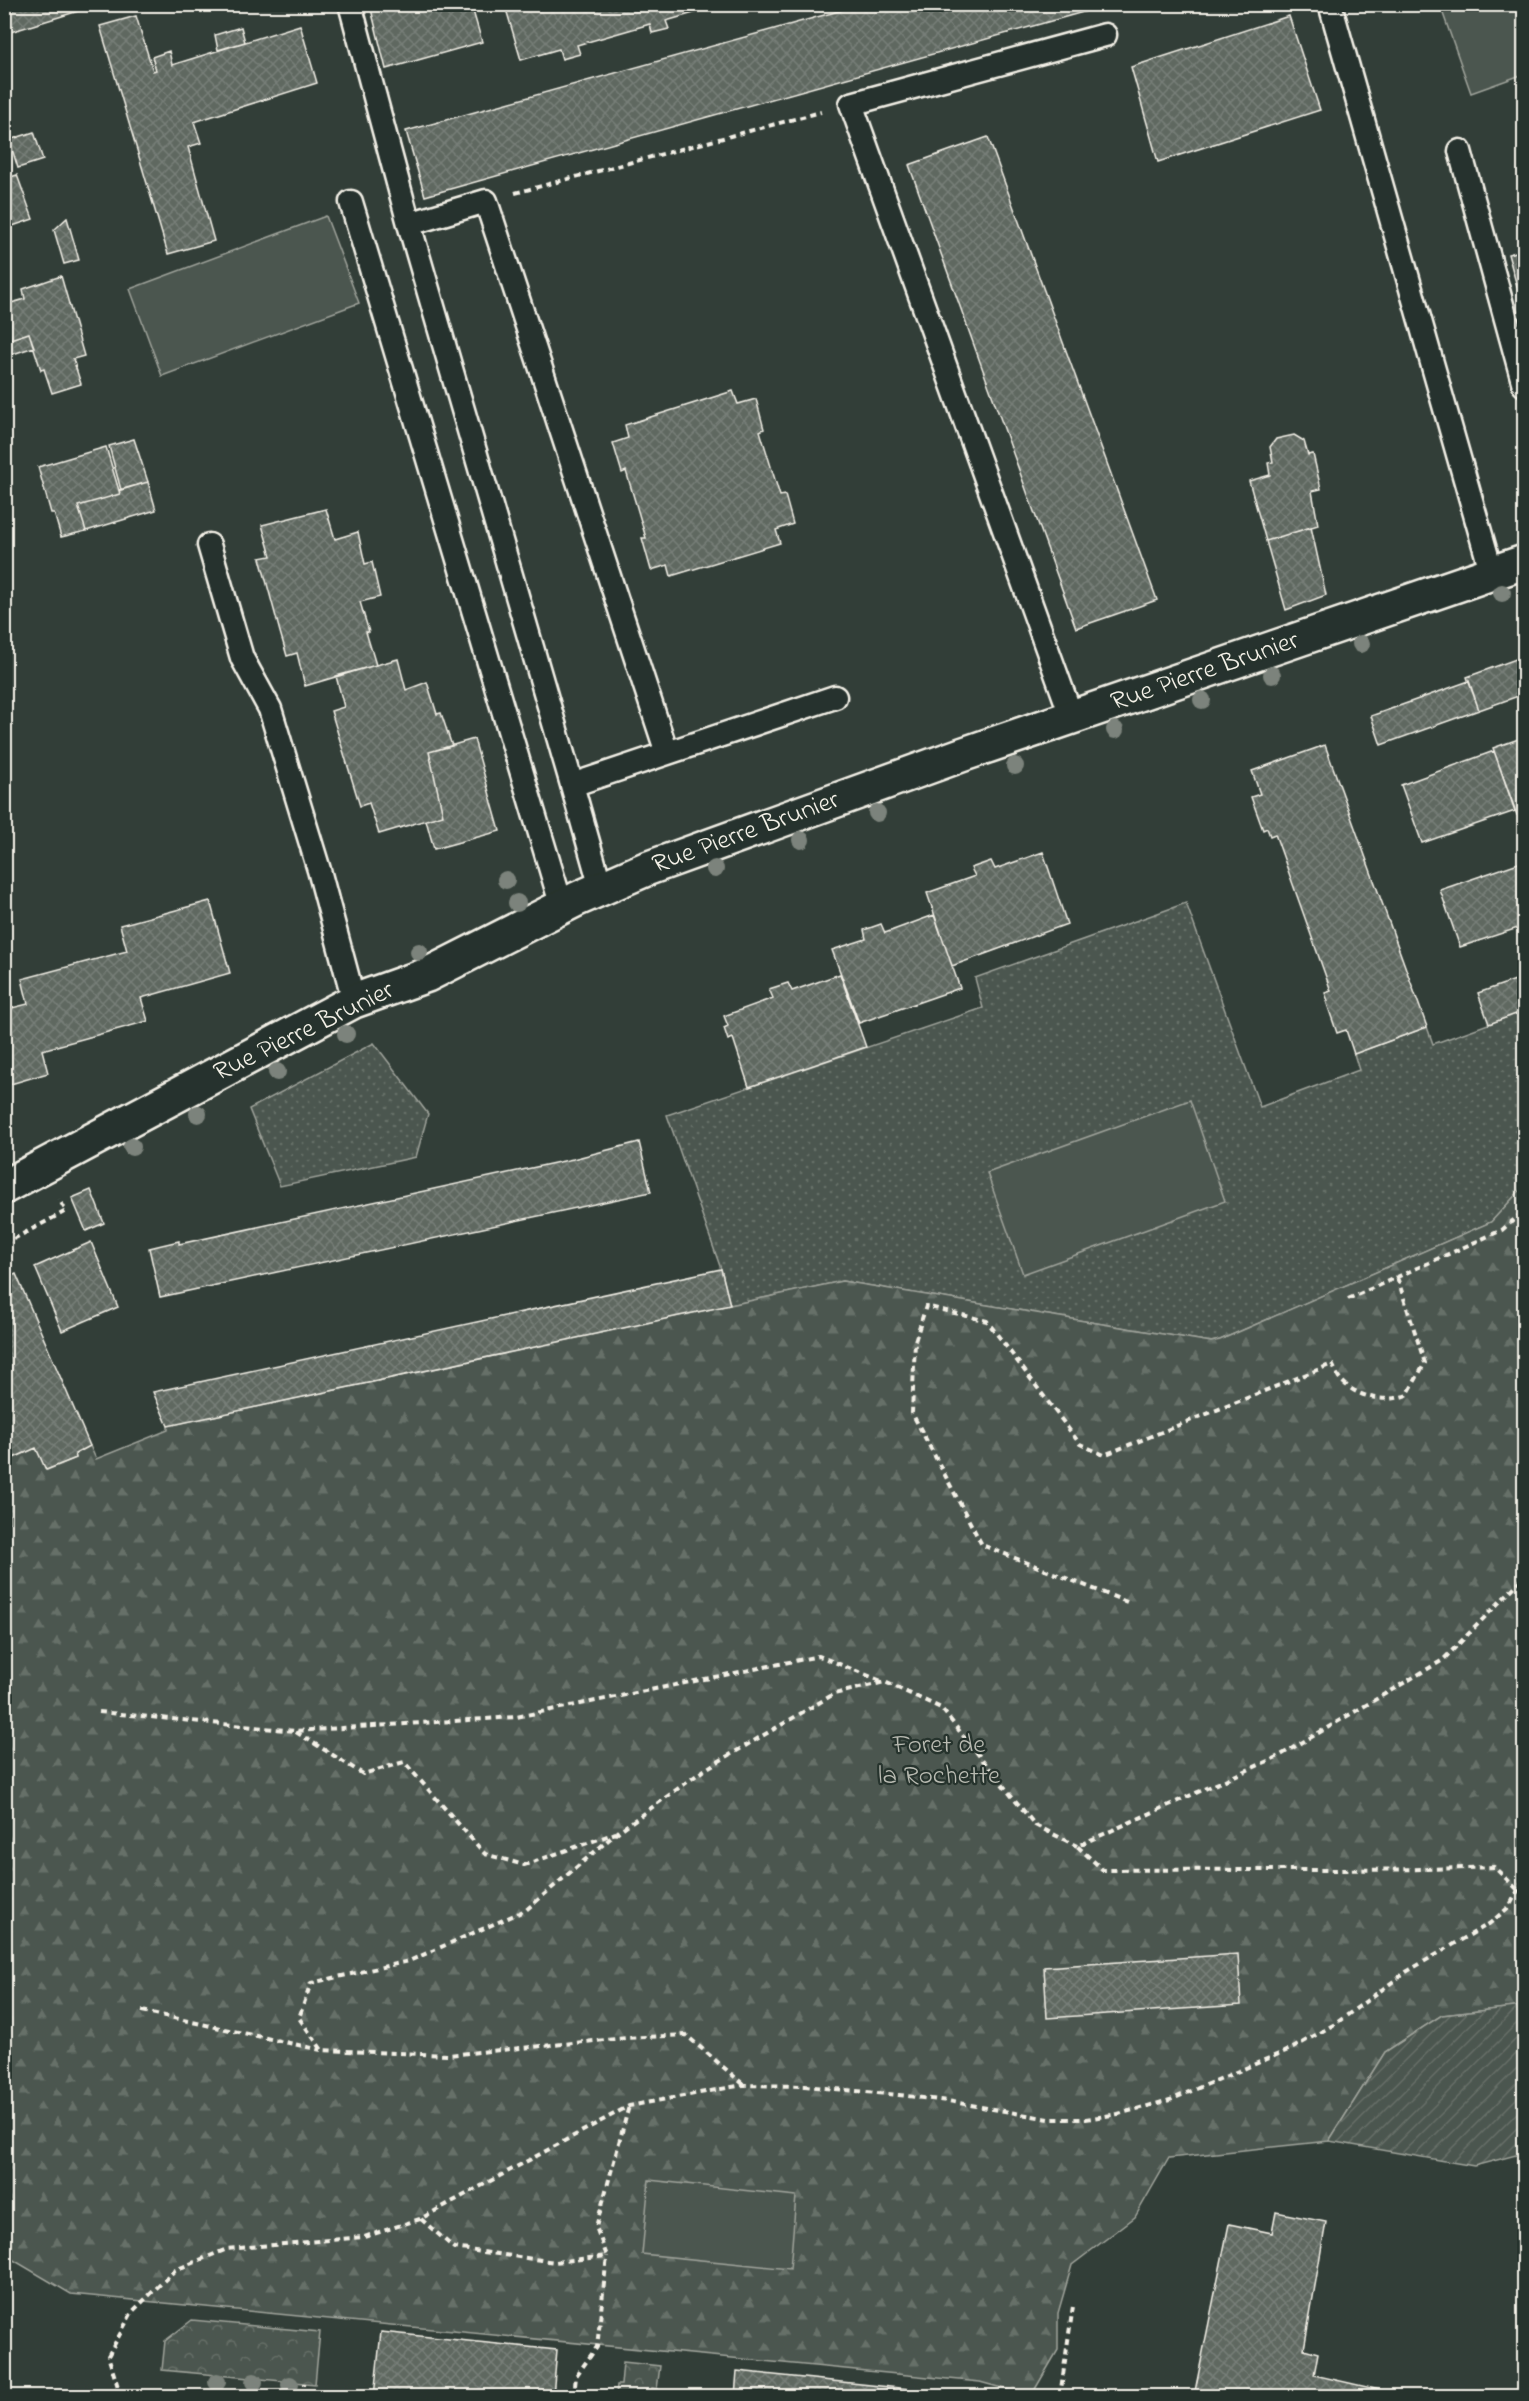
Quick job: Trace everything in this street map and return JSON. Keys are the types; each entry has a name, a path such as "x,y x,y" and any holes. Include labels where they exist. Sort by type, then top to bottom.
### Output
{"street":[{"name":"Rue Pierre Brunier","path":"4,1187 354,1001 427,975 601,888 684,854 1524,562"}],"lane":[{"path":"350,4 409,224 601,888"},
{"path":"1330,4 1492,574"},
{"path":"1072,718 851,104 1105,35"},
{"path":"1460,151 1524,385"},
{"path":"409,224 486,201 667,753"},
{"path":"351,202 562,907"},
{"path":"209,545 242,658 270,709 319,870 354,1001"},
{"path":"572,785 835,697"}],"path":[{"path":"489,10 508,4"},
{"path":"486,201 851,104"},
{"path":"4,1244 66,1211 58,1197"},
{"path":"1348,1299 1502,1230 1524,1211"},
{"path":"1127,1602 982,1545 912,1413 915,1341 926,1306 987,1321 1080,1444 1104,1455 1332,1364 1341,1380 1360,1395 1394,1400 1407,1395 1425,1364 1396,1277"},
{"path":"1077,1846 1278,1756 1443,1660 1524,1577"},
{"path":"99,1712 295,1731 516,1717 819,1656 885,1682 941,1708 1035,1825 1077,1846 1103,1870 1249,1868 1395,1871 1494,1868 1517,1889"},
{"path":"322,2050 299,2018 311,1983 409,1961 526,1910 619,1832 704,1770 834,1694 885,1682"},
{"path":"295,1731 363,1774 404,1762 485,1854 524,1865 619,1832"},
{"path":"121,2397 108,2356 132,2312 175,2270 227,2250 364,2237 420,2219 629,2106 743,2085 805,2086 899,2095 948,2101 1049,2119 1086,2119 1118,2114 1170,2100 1235,2074 1304,2042 1335,2024 1406,1972 1489,1924 1509,1907 1524,1879"},
{"path":"142,2011 322,2050 448,2055 686,2035 743,2085"},
{"path":"574,2397 576,2376 597,2348 607,2256 596,2227 629,2106"},
{"path":"420,2219 454,2248 555,2262 607,2256"},
{"path":"1060,2397 1073,2306"},
{"path":"304,2383 304,2397"}],"green space":[{"path":"1440,5 1524,5 1524,74 1471,93"},
{"path":"326,216 359,303 162,376 130,289"},
{"path":"1186,903 1260,1107 1359,1070 1354,1054 1427,1027 1433,1044 1524,1011 1524,1186 1491,1222 1211,1342 842,1281 730,1305 721,1269 667,1115 983,1008 975,978"},
{"path":"374,1043 428,1114 416,1157 280,1186 249,1109"},
{"path":"1190,1100 1225,1201 1023,1274 987,1173"},
{"name":"Foret de la Rochette","path":"1524,1186 1524,2006 1442,2015 1385,2052 1329,2141 1169,2158 1135,2217 1072,2265 1058,2313 1058,2350 1031,2396 980,2382 71,2294 5,2255 4,1523 10,1522 5,1462 36,1448 47,1470 76,1458 75,1454 90,1446 96,1459 168,1430 168,1426 842,1281 1211,1342 1491,1222"},
{"path":"1524,2006 1524,2153 1474,2166 1329,2141 1385,2052 1442,2015"},
{"path":"649,2180 796,2196 790,2269 642,2254"},
{"path":"192,2320 320,2332 315,2384 162,2370 165,2341"},
{"path":"623,2362 660,2366 657,2389 652,2388 651,2396 616,2396 617,2385 621,2385"}],"building":[{"path":"4,4 101,4 4,34"},
{"path":"471,4 482,42 386,69 370,5"},
{"path":"521,4 725,4 666,21 669,29 652,33 650,24 577,45 580,54 562,59 559,49 521,60 506,9"},
{"path":"740,4 757,4 741,9"},
{"path":"864,4 1112,4 425,196 406,131"},
{"path":"136,16 153,71 156,70 152,57 169,51 172,65 300,25 317,83 194,122 201,143 188,147 214,241 168,254 100,26"},
{"path":"1289,16 1320,110 1158,162 1131,67"},
{"path":"241,27 245,42 218,50 215,35"},
{"path":"34,132 43,160 18,168 9,140"},
{"path":"988,137 1157,600 1076,628 909,165"},
{"path":"17,175 33,219 4,229 4,179"},
{"path":"67,218 79,260 64,264 54,230"},
{"path":"1524,250 1524,311 1508,254"},
{"path":"61,276 84,356 73,359 81,384 52,393 44,369 41,370 29,333 4,341 4,305 25,299 23,289"},
{"path":"29,333 34,347 7,356 4,341"},
{"path":"733,391 738,404 756,399 764,429 760,431 780,496 785,495 793,524 776,530 780,543 671,576 668,565 651,570 642,538 646,538 635,501 626,471 622,473 613,443 628,438 625,425"},
{"path":"1294,435 1304,441 1308,455 1313,454 1321,489 1312,491 1318,525 1266,541 1249,481 1270,475 1268,463 1273,462 1270,447 1276,439"},
{"path":"134,439 148,482 121,490 109,446"},
{"path":"106,447 120,494 78,506 86,531 61,537 54,513 51,513 38,467"},
{"path":"148,482 156,510 86,531 78,506 120,494 119,490"},
{"path":"326,509 335,539 358,532 365,564 372,562 380,597 360,602 376,665 305,686 297,653 287,656 260,558 271,556 262,525"},
{"path":"1311,527 1326,595 1286,610 1266,541"},
{"path":"4,529 10,548 4,549"},
{"path":"1524,656 1524,694 1479,710 1467,677"},
{"path":"398,659 406,690 427,682 437,714 441,713 452,746 429,752 443,815 379,834 369,803 360,806 331,711 344,707 336,676"},
{"path":"1469,681 1479,710 1381,745 1371,716"},
{"path":"1524,737 1524,812 1517,815 1493,748"},
{"path":"474,739 500,831 434,849 426,820 443,815 429,752"},
{"path":"1325,745 1427,1027 1354,1054 1346,1030 1337,1033 1326,1001 1328,1001 1325,993 1331,991 1275,834 1270,836 1267,828 1263,830 1251,797 1260,794 1252,771"},
{"path":"1494,751 1515,811 1422,843 1401,785"},
{"path":"1043,852 1067,924 952,966 927,893 975,876 971,868 991,861 995,869"},
{"path":"1524,861 1524,926 1460,947 1440,890"},
{"path":"210,901 230,973 141,998 148,1021 42,1050 48,1073 4,1086 4,1010 28,1004 22,979 127,951 120,925"},
{"path":"934,915 960,988 859,1023 832,950 866,939 864,930 881,924 885,933"},
{"path":"840,974 866,1047 749,1087 733,1038 728,1040 724,1028 728,1026 724,1016 773,998 769,989 788,983 792,991"},
{"path":"1524,977 1524,1011 1489,1024 1478,993"},
{"path":"639,1142 651,1192 160,1297 149,1248 179,1241 179,1244 573,1159"},
{"path":"91,1190 104,1223 86,1231 72,1198"},
{"path":"91,1242 118,1307 62,1331 35,1267"},
{"path":"721,1269 730,1305 168,1426 153,1392"},
{"path":"16,1274 90,1446 75,1454 76,1458 46,1470 36,1448 11,1459 4,1444 4,1279"},
{"path":"1238,1954 1241,2005 1047,2018 1044,1967"},
{"path":"1276,2212 1326,2222 1304,2349 1318,2353 1314,2375 1380,2390 1378,2396 1194,2396 1229,2224 1272,2233"},
{"path":"381,2332 557,2350 553,2396 374,2396"},
{"path":"737,2371 918,2390 917,2396 735,2396"}]}
